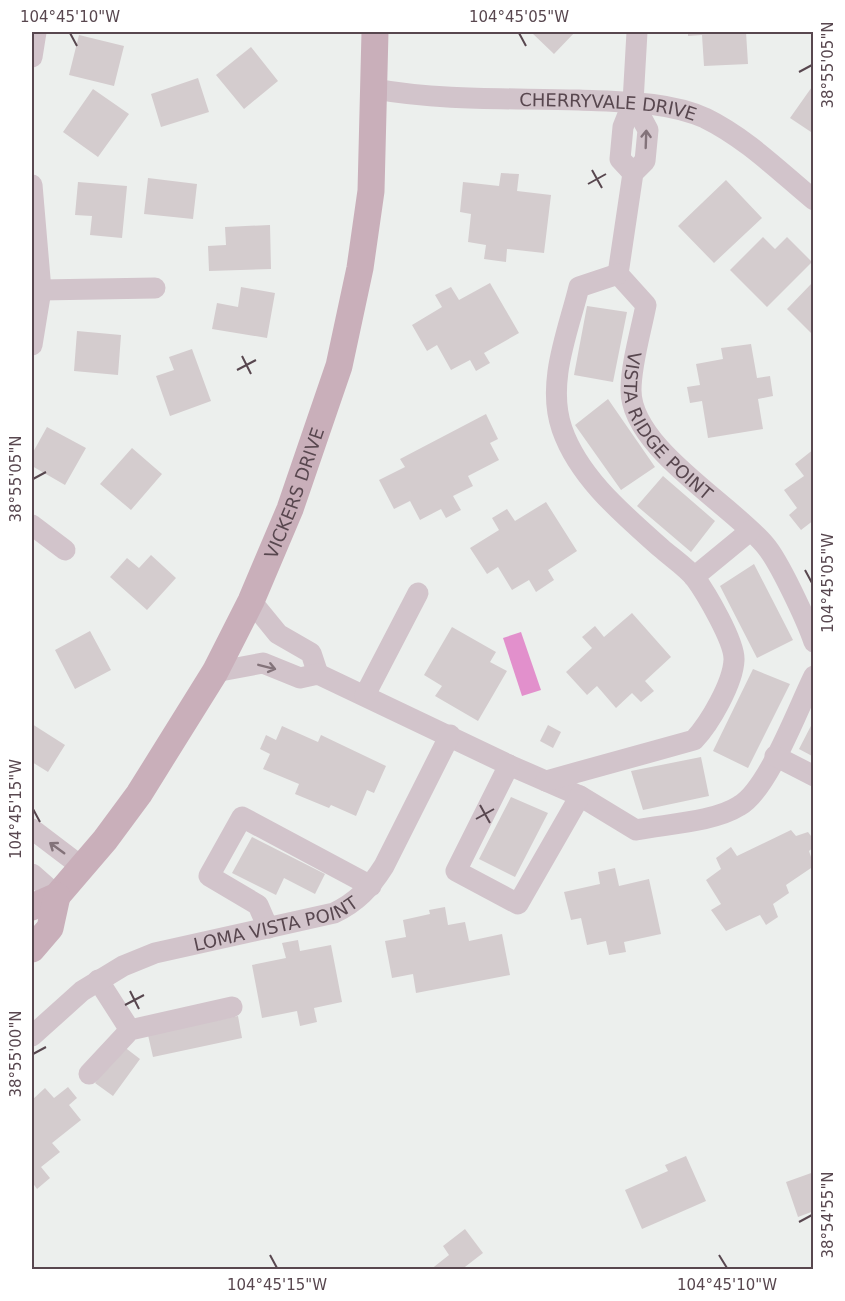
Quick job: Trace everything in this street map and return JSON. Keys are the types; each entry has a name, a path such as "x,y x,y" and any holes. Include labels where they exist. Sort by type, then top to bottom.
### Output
{"main road":[{"name":"VICKERS DRIVE","path":"32,907 57,896 139,794 215,672 251,601 294,499 339,366 360,268 371,191 375,32"},
{"name":"VICKERS DRIVE","path":"32,949 50,928 57,896"}],"street":[{"path":"32,57 36,32"},
{"path":"546,781 676,747 694,740 708,726 730,676 734,658 728,638 694,577 601,492 563,430 556,400 558,371 579,287 618,274 633,173 645,161 648,130 633,102 637,32"},
{"name":"CHERRYVALE DRIVE","path":"375,89 411,95 633,102 671,108 703,117 752,147 813,200"},
{"path":"32,185 41,290 32,345"},
{"name":"VISTA RIDGE POINT","path":"618,274 646,305 631,391 642,425 661,450 766,545 808,625 813,642"},
{"path":"41,290 155,288"},
{"path":"32,525 65,550"},
{"path":"694,577 750,531"},
{"path":"365,695 418,592"},
{"path":"251,601 278,634 311,653 318,674"},
{"path":"215,672 263,663 300,678 318,674 509,765 580,796 636,830 719,814 740,806 759,790 811,688"},
{"name":"LOMA VISTA POINT","path":"32,1036 98,980 155,953 334,913 354,904 371,886 450,735"},
{"path":"775,756 813,776"},
{"path":"509,765 456,871 518,904 580,796"},
{"path":"268,928 258,904 209,876 242,817 371,886"},
{"path":"32,829 82,867"},
{"path":"32,874 57,896"},
{"path":"98,980 130,1030"},
{"path":"89,1074 130,1030 232,1007"}],"shaded area":[{"path":"521,632 541,690 522,696 503,638"}],"building":[{"path":"531,32 575,32 554,54"},
{"path":"688,32 746,32 748,64 704,66 702,35 688,36"},
{"path":"79,35 124,46 114,86 69,75"},
{"path":"251,47 278,81 244,109 216,75"},
{"path":"198,78 209,112 161,127 151,94"},
{"path":"814,84 814,134 790,118"},
{"path":"93,89 129,114 98,157 63,132"},
{"path":"501,173 519,174 517,191 551,195 544,253 507,249 506,262 484,259 486,245 468,242 471,214 460,212 463,182 499,186"},
{"path":"148,178 197,184 193,219 144,214"},
{"path":"726,180 762,218 714,263 678,226"},
{"path":"78,182 127,186 122,238 90,235 92,216 75,215"},
{"path":"270,225 271,269 209,271 208,246 226,245 225,227"},
{"path":"763,237 775,249 787,237 812,262 767,307 730,270"},
{"path":"490,283 519,333 484,353 490,363 476,371 470,360 451,370 437,345 427,351 412,325 442,307 435,295 451,287 459,300"},
{"path":"812,283 814,284 814,336 787,309"},
{"path":"241,287 275,293 267,338 212,329 217,303 238,307"},
{"path":"587,306 627,312 613,382 574,375"},
{"path":"77,331 121,335 118,375 74,371"},
{"path":"751,344 757,378 770,376 773,396 758,399 763,429 708,438 702,401 690,403 687,387 700,385 696,364 723,359 721,348"},
{"path":"192,349 211,401 170,416 156,376 174,370 169,357"},
{"path":"608,399 655,467 621,490 575,425"},
{"path":"486,414 498,439 490,443 499,460 468,476 473,486 453,496 461,510 446,518 441,509 420,520 410,501 394,509 379,480 405,467 400,459"},
{"path":"47,427 86,448 65,485 32,466 32,454"},
{"path":"132,448 162,474 131,510 100,484"},
{"path":"814,449 814,520 801,530 789,515 797,508 784,490 804,476 795,464"},
{"path":"663,476 715,521 691,552 637,506"},
{"path":"546,502 577,551 548,570 554,580 536,592 529,580 512,590 498,567 487,574 470,548 499,530 492,518 507,509 515,521"},
{"path":"151,555 176,578 147,610 110,577 127,558 139,568"},
{"path":"754,564 793,640 757,658 720,586"},
{"path":"632,613 671,657 645,681 654,691 641,702 632,693 616,708 597,686 587,695 566,672 592,648 582,637 595,626 604,637"},
{"path":"452,627 496,652 490,662 507,671 478,721 435,696 442,686 424,675"},
{"path":"90,631 111,670 75,689 55,650"},
{"path":"753,669 790,684 748,768 713,751"},
{"path":"814,720 814,757 799,749"},
{"path":"32,724 65,745 48,772 32,762"},
{"path":"548,725 561,732 553,748 540,741"},
{"path":"282,726 318,742 321,735 386,766 374,793 367,790 356,816 331,805 329,808 295,794 299,784 263,769 270,754 260,749 266,735 276,740"},
{"path":"701,757 709,796 643,810 631,771"},
{"path":"511,797 548,813 515,877 479,859"},
{"path":"791,830 796,836 808,832 814,840 814,847 809,851 814,866 786,885 789,893 773,904 778,917 766,925 760,915 726,931 711,910 721,904 706,880 721,869 716,858 731,847 737,856"},
{"path":"252,837 325,874 315,894 284,878 276,895 232,873"},
{"path":"615,868 619,886 649,879 661,934 624,942 626,952 609,955 606,941 587,945 581,918 571,920 564,892 600,884 598,872"},
{"path":"445,907 448,925 465,922 469,941 502,934 510,975 416,993 413,974 392,978 385,941 406,937 403,920 430,914 429,910"},
{"path":"298,940 300,951 331,945 342,1002 314,1008 317,1022 300,1026 297,1011 262,1018 252,965 286,958 282,943"},
{"path":"238,1016 242,1038 153,1057 148,1035"},
{"path":"123,1046 140,1059 113,1096 95,1083"},
{"path":"68,1087 77,1098 69,1105 81,1120 52,1143 60,1152 41,1167 50,1178 37,1189 32,1182 32,1100 45,1088 54,1098"},
{"path":"686,1156 706,1201 642,1229 625,1190 668,1171 665,1165"},
{"path":"814,1172 814,1211 798,1217 786,1182"},
{"path":"465,1229 483,1253 461,1270 430,1270 449,1255 443,1246"}]}
